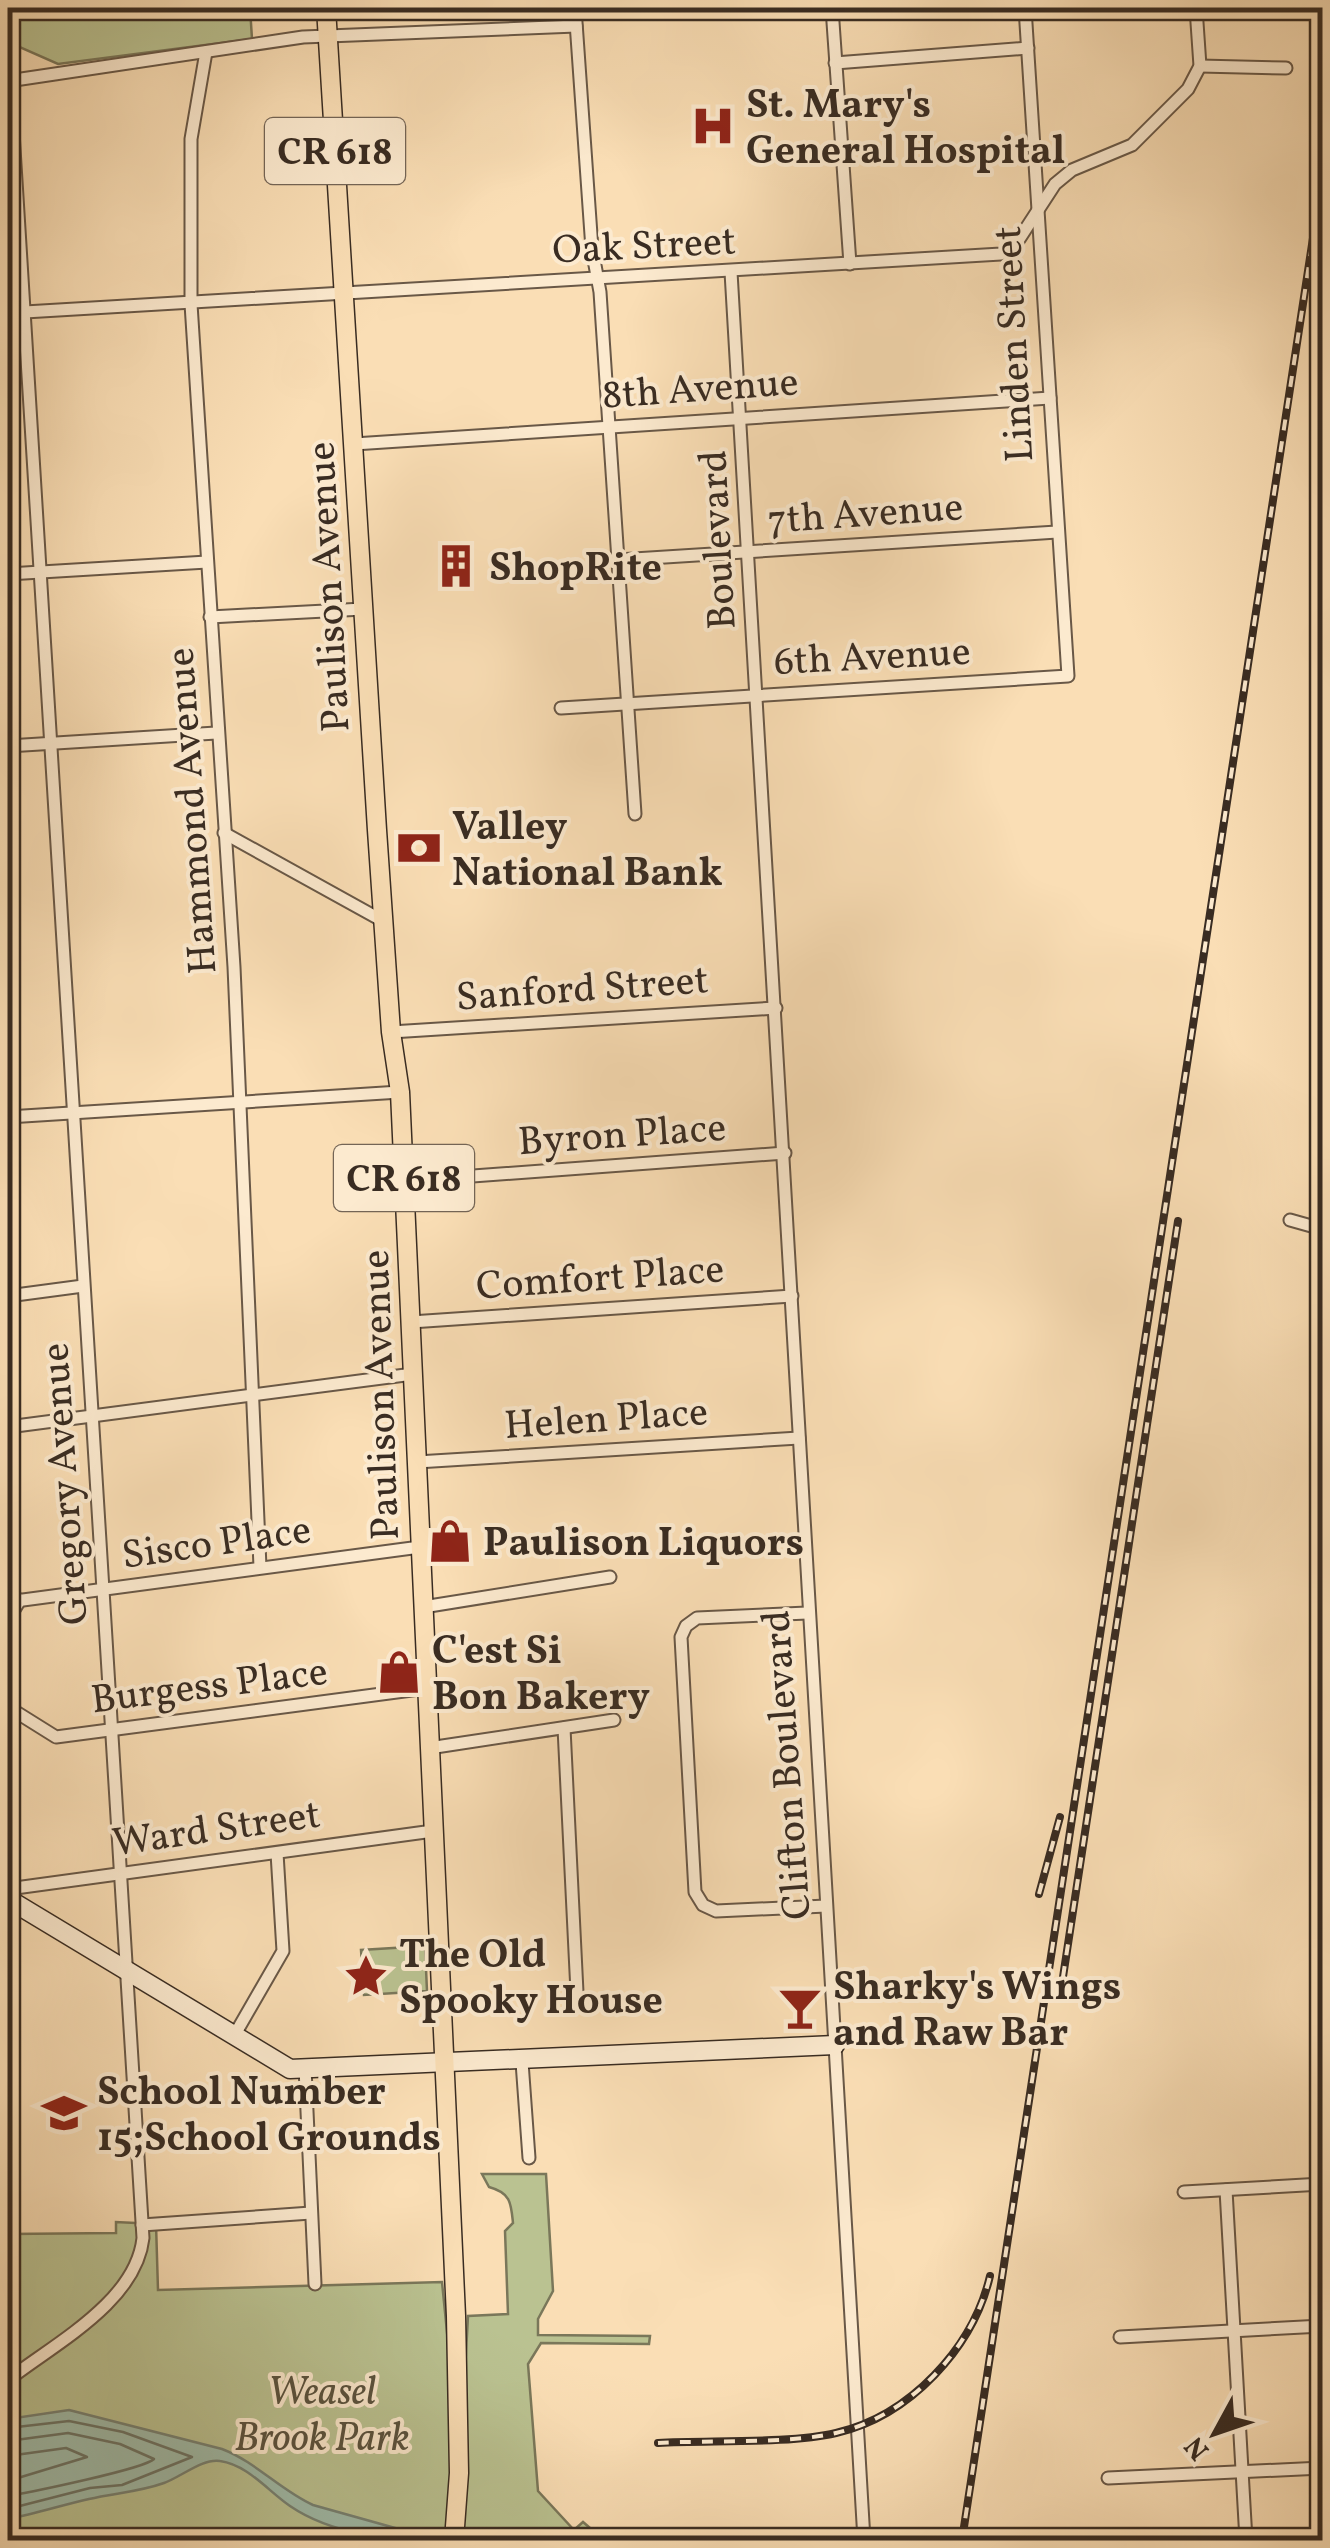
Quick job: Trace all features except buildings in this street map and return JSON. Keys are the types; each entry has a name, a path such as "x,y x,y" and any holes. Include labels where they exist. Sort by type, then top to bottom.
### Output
{"main road":[{"name":"Paulison Avenue","path":"326,8 383,921 391,1032 400,1092 412,1322 446,2061 459,2454 454,2540"}],"street":[{"path":"575,8 610,425 635,814"},
{"path":"832,8 850,264"},
{"name":"Linden Street","path":"1025,8 1068,676"},
{"path":"1196,8 1200,66 1286,68"},
{"path":"9,81 328,36 576,26"},
{"path":"835,63 1028,48"},
{"name":"Gregory Avenue","path":"8,51 142,2225 135,2268 116,2294 8,2380"},
{"name":"Hammond Avenue","path":"206,52 191,139 191,304 239,1102 260,1567"},
{"name":"Oak Street","path":"8,313 1001,254 1014,247 1055,184 1072,170 1120,153 1142,137 1188,89 1200,66"},
{"name":"Boulevard","path":"731,272 765,805"},
{"name":"8th Avenue","path":"354,444 1050,398"},
{"name":"7th Avenue","path":"618,560 1057,532"},
{"path":"8,574 208,562"},
{"path":"210,617 364,609"},
{"name":"6th Avenue","path":"561,708 1068,676"},
{"path":"8,746 216,733"},
{"name":"Clifton Boulevard","path":"765,805 807,1613 864,2540"},
{"path":"224,833 383,921"},
{"name":"Sanford Street","path":"391,1032 776,1008"},
{"path":"8,1117 400,1092"},
{"name":"Byron Place","path":"404,1181 784,1153"},
{"path":"1290,1220 1322,1228"},
{"path":"8,1296 82,1286"},
{"name":"Comfort Place","path":"412,1322 792,1296"},
{"path":"8,1427 413,1374"},
{"name":"Helen Place","path":"417,1462 799,1438"},
{"name":"Sisco Place","path":"8,1620 14,1601 420,1546"},
{"path":"423,1607 610,1576"},
{"path":"807,1613 697,1618 680,1637 694,1892 704,1905 716,1911 826,1906"},
{"name":"Burgess Place","path":"8,1707 56,1737 427,1688"},
{"path":"430,1748 614,1720"},
{"path":"564,1728 576,1992"},
{"name":"Ward Street","path":"8,1889 433,1831"},
{"path":"234,2036 284,1951 278,1853"},
{"path":"8,1899 290,2070 835,2045"},
{"path":"522,2062 530,2158"},
{"path":"305,2068 315,2284"},
{"path":"1184,2192 1322,2184"},
{"path":"1226,2190 1246,2540"},
{"path":"142,2225 311,2214"},
{"path":"1120,2337 1322,2326"},
{"path":"1108,2478 1322,2468"}],"green space":[{"path":"8,8 250,8 252,39 58,64 8,42"},
{"path":"425,1946 427,1991 364,1995 361,1950"},
{"name":"Weasel Brook Park","path":"482,2174 546,2174 553,2291 538,2319 538,2335 650,2336 649,2344 541,2343 528,2364 538,2491 574,2530 583,2522 604,2540 8,2540 8,2234 116,2233 116,2222 156,2224 158,2290 442,2282 460,2463 468,2316 508,2314 505,2231 513,2223 512,2210 506,2196 489,2187"}],"water":[{"path":"69,2410 222,2449 313,2505 438,2540 381,2537 324,2523 290,2506 240,2468 220,2461 199,2465 155,2486 8,2519 8,2419"}],"railway":[{"path":"962,2540 1322,179"},
{"path":"1063,1977 1178,1221"},
{"path":"1039,1894 1060,1817"},
{"path":"658,2443 817,2436 863,2424 889,2411 913,2395 953,2353 982,2303 990,2276"}],"place":[{"name":"St. Mary's General Hospital","path":"713,126"},
{"name":"ShopRite","path":"456,566"},
{"name":"Valley National Bank","path":"419,848"},
{"name":"Paulison Liquors","path":"450,1541"},
{"name":"C'est Si Bon Bakery","path":"399,1672"},
{"name":"The Old Spooky House","path":"366,1976"},
{"name":"Sharky's Wings and Raw Bar","path":"800,2008"},
{"name":"School Number 15;School Grounds","path":"64,2113"}]}
